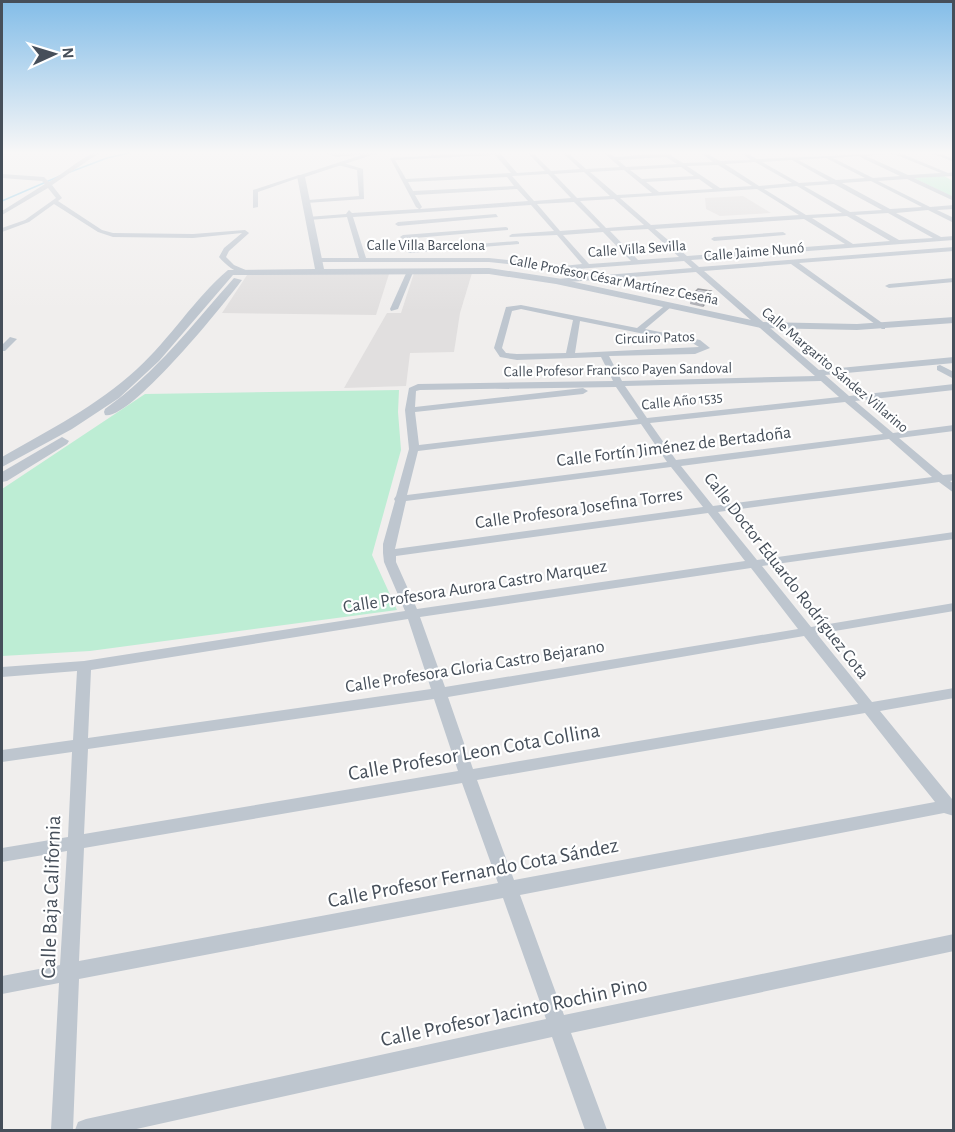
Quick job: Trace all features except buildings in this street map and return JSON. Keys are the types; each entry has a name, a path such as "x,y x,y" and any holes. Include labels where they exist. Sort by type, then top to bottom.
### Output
{"street":[{"path":"2,230 20,224 49,206"},
{"path":"2,478 128,385 170,341 232,269 223,260 222,255 246,233 243,231 193,236 123,236 105,233 60,206"},
{"path":"308,206 319,266"},
{"path":"392,210 439,206"},
{"path":"309,217 449,206"},
{"path":"489,206 522,250"},
{"path":"535,206 587,266"},
{"path":"581,206 636,263"},
{"name":"Calle Margarito Sández Villarino","path":"625,206 760,325 954,490"},
{"path":"788,206 868,256"},
{"path":"835,206 897,242"},
{"path":"879,206 940,239"},
{"path":"924,206 954,221"},
{"path":"512,236 954,207"},
{"path":"33,210 65,210"},
{"path":"392,210 413,259"},
{"path":"2,214 21,211"},
{"path":"349,213 363,260"},
{"path":"398,224 496,216"},
{"path":"761,219 805,249"},
{"path":"695,224 721,244"},
{"path":"403,237 506,229"},
{"path":"714,239 783,234"},
{"name":"Calle Villa Sevilla","path":"533,264 558,268 954,238"},
{"path":"409,251 517,243"},
{"name":"Calle Jaime Nunó","path":"556,281 954,249"},
{"path":"728,250 734,255"},
{"path":"528,257 533,264"},
{"name":"Calle Villa Barcelona","path":"319,266 363,260 413,259 489,260 533,264"},
{"path":"793,262 882,327"},
{"name":"Calle Profesor César Martínez Ceseña","path":"232,269 246,272 319,266 489,271 556,281 760,325 825,328 882,327 954,320"},
{"path":"394,309 410,270"},
{"path":"2,463 51,441 132,396 185,342 233,284 246,272"},
{"path":"889,286 954,280"},
{"path":"639,330 668,305"},
{"name":"Circuiro Patos","path":"525,307 577,317 697,342 706,348 695,351 509,357 499,352 498,348 509,309 525,307"},
{"path":"570,355 577,317"},
{"path":"2,349 13,339"},
{"path":"170,341 185,342"},
{"name":"Calle Doctor Eduardo Rodríguez Cota","path":"603,353 642,421 709,509 755,563 867,708 952,808"},
{"name":"Calle Profesor Francisco Payen Sandoval","path":"410,410 414,388 619,384 821,375 954,360"},
{"path":"940,368 954,376"},
{"path":"596,1131 467,774 413,614 390,562 389,553 399,499 414,449 410,410 574,393 602,384"},
{"name":"Calle Año 1535","path":"414,449 642,421 954,387"},
{"name":"Calle Fortín Jiménez de Bertadoña","path":"399,499 954,428"},
{"name":"Calle Profesora Josefina Torres","path":"389,553 954,477"},
{"name":"Calle Profesora Aurora Castro Marquez","path":"2,672 84,666 413,614 954,535"},
{"name":"Calle Profesora Gloria Castro Bejarano","path":"2,756 439,693 805,630 954,607"},
{"name":"Calle Baja California","path":"62,1131 84,666"},
{"name":"Calle Profesor Leon Cota Collina","path":"2,855 467,774 954,693"},
{"name":"Calle Profesor Fernando Cota Sández","path":"2,985 952,808"},
{"name":"Calle Profesor Jacinto Rochin Pino","path":"86,1131 558,1026 954,942"}],"shaded area":[{"path":"706,206 759,206 771,213 720,216 706,209"},
{"path":"249,272 389,274 376,315 222,313"},
{"path":"414,273 472,273 460,313 454,352 410,353 406,386 344,388 387,313 401,313"}],"green space":[{"path":"399,390 401,450 372,555 397,610 90,651 2,656 2,489 145,394"}]}
